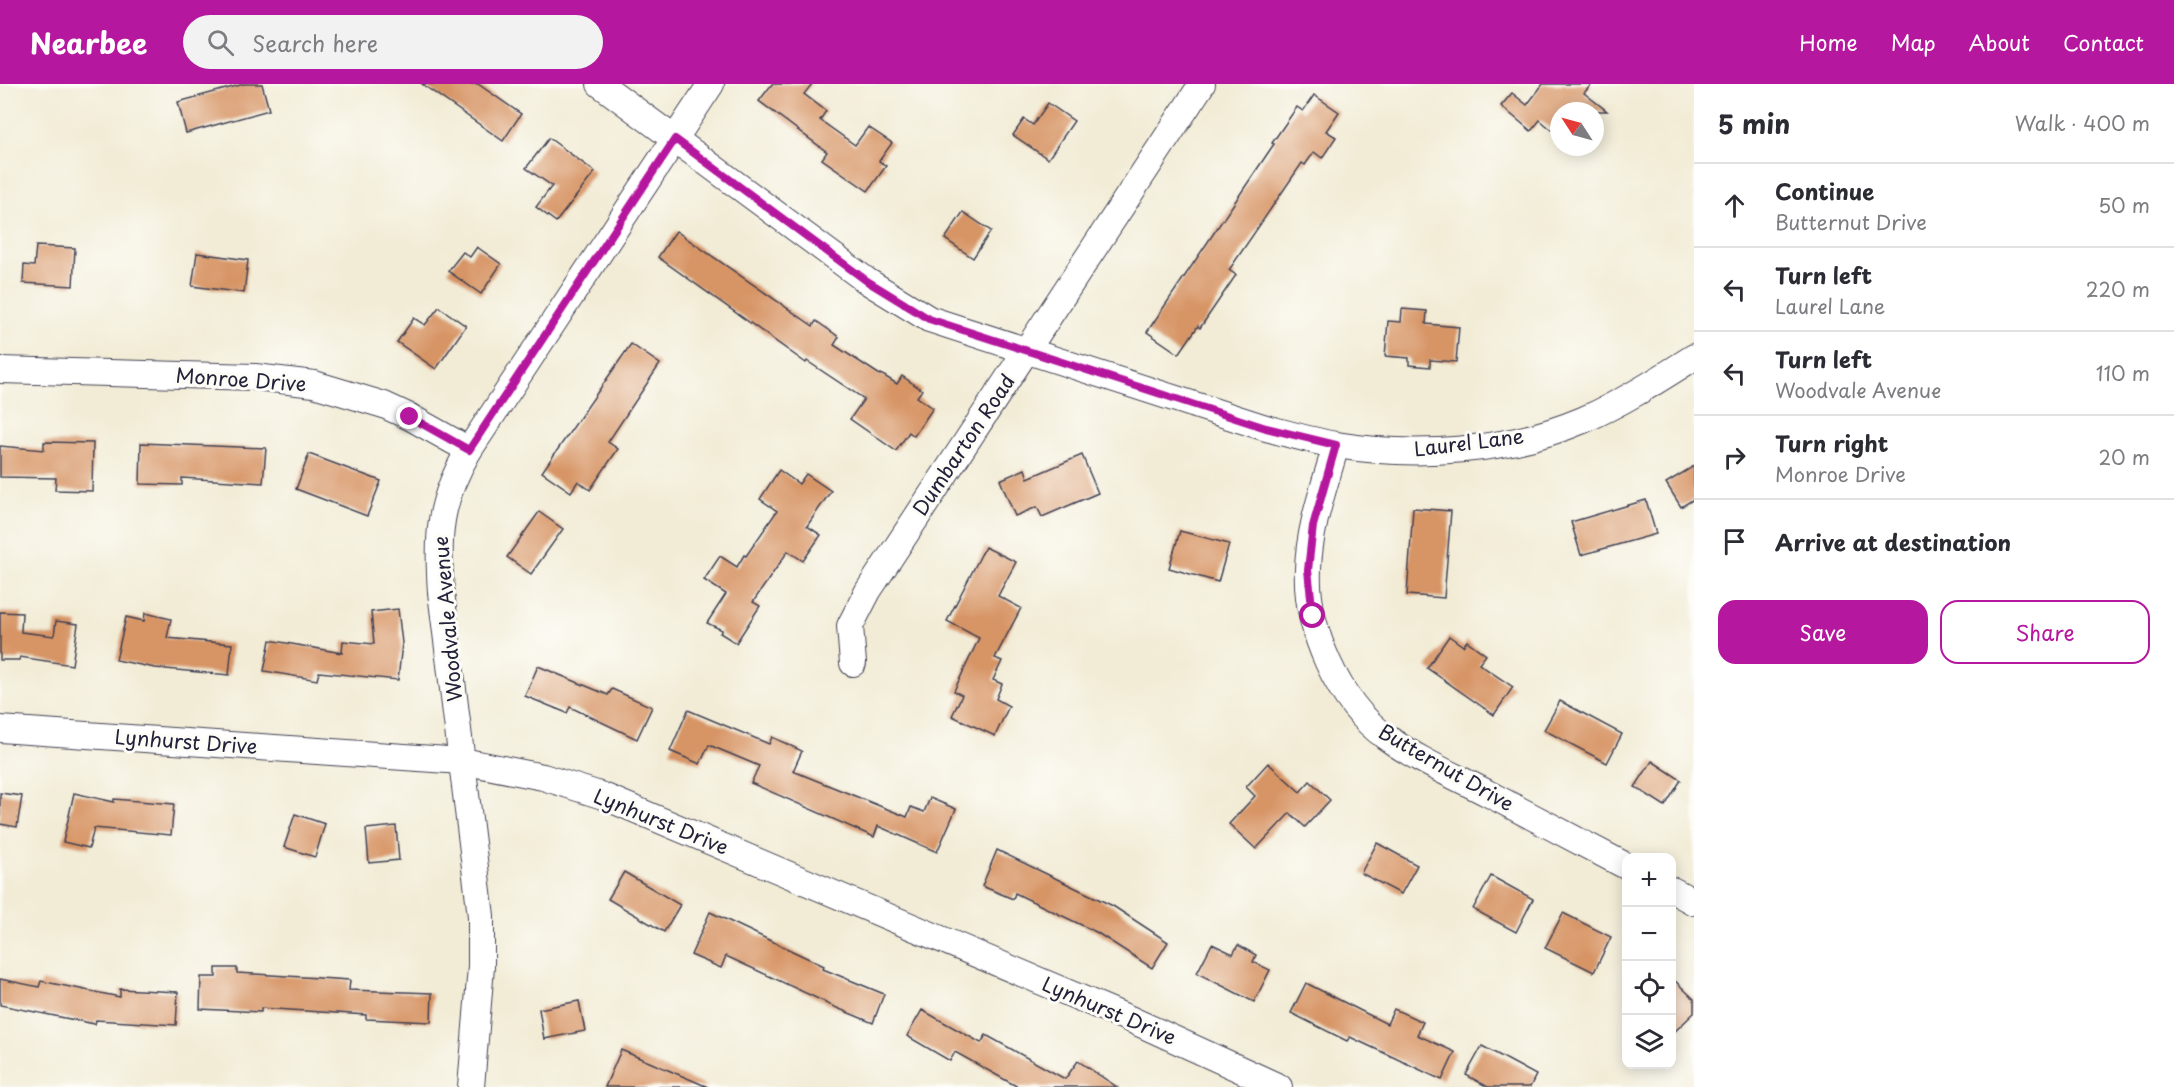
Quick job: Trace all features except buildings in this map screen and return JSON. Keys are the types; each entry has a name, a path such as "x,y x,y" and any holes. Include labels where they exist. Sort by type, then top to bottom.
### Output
{"street":[{"name":"Laurel Lane","path":"600,84 867,281 929,319 1266,428 1336,445 1402,451 1442,451 1514,441 1552,431 1583,419 1642,389 1694,357"},
{"name":"Woodvale Avenue","path":"471,1087 481,967 481,916 441,592 440,526 444,508 457,471 469,450 711,84"},
{"name":"Dumbarton Road","path":"853,663 850,626 868,591 1202,84"},
{"name":"Monroe Drive","path":"0,370 255,377 314,384 384,405 469,450"},
{"name":"Butternut Drive","path":"1336,445 1313,526 1308,570 1318,638 1326,659 1348,698 1372,726 1403,748 1622,865"},
{"name":"Lynhurst Drive","path":"0,729 462,761 543,777 603,796 1120,1016 1279,1087"},
{"path":"1676,893 1694,902"}],"route":[{"path":"410,417 469,450 675,139 867,281 929,319 1266,428 1336,445 1313,526 1308,570 1313,616"}]}
